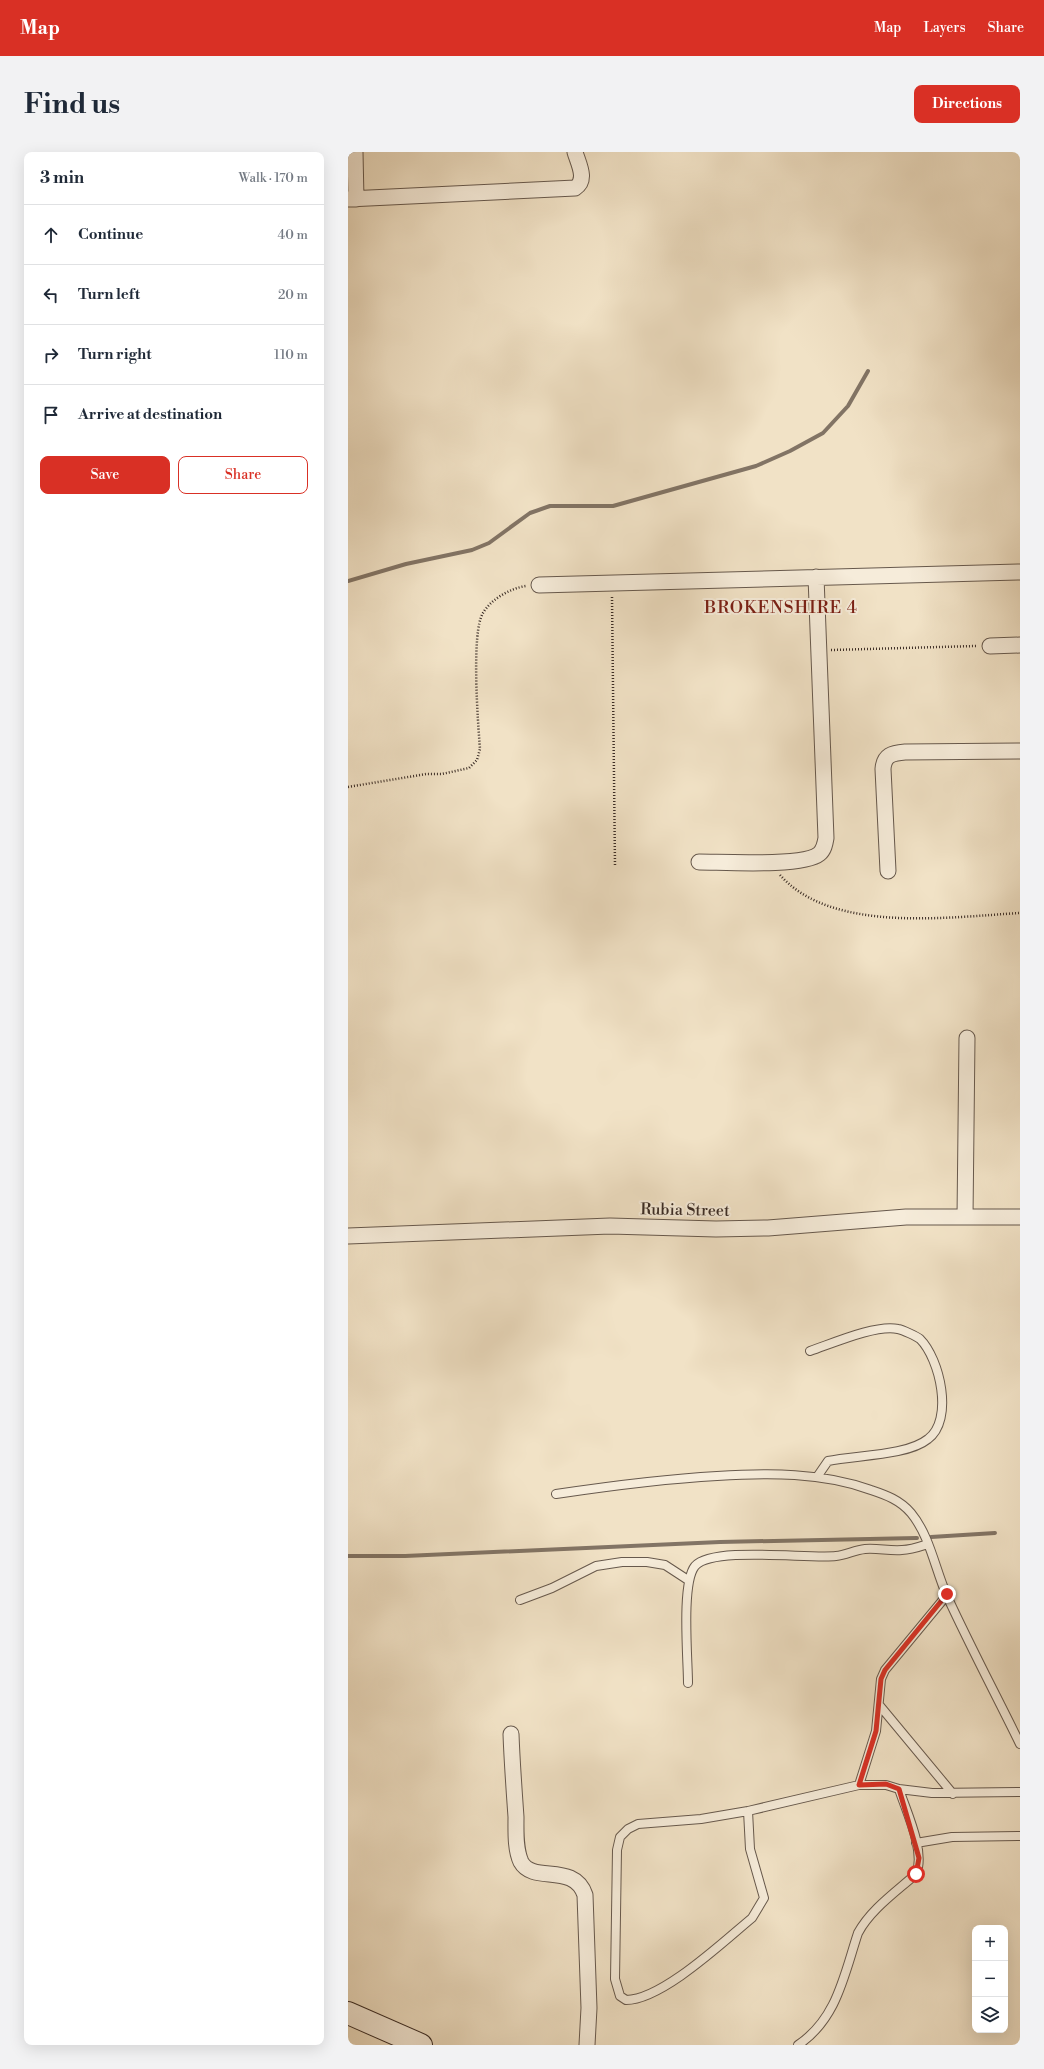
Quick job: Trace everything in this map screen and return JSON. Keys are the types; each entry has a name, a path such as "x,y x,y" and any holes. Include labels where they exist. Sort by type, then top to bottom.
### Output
{"street":[{"path":"355,152 352,199 574,188 580,183 581,176 574,152"},
{"path":"539,585 1020,572"},
{"path":"699,862 768,862 810,859 820,854 824,847 826,838 816,577"},
{"path":"990,646 1020,645"},
{"path":"888,871 883,769 883,762 887,756 894,753 905,752 1020,751"},
{"path":"965,1217 967,1038"},
{"name":"Rubia Street","path":"348,1236 610,1226 716,1229 768,1228 871,1219 1020,1217"},
{"path":"511,1734 517,1841 522,1862 526,1868 573,1878 578,1882 585,1895 589,2008 587,2045"},
{"path":"348,2013 421,2045"}],"lane":[{"path":"810,1351 868,1331 897,1329 919,1339 932,1358 941,1388 943,1414 939,1427 928,1439 912,1447 828,1462 818,1477"},
{"path":"556,1494 658,1479 759,1473 818,1477 848,1482 890,1497 902,1504 912,1514 928,1544 947,1594 1020,1744"},
{"path":"688,1683 688,1580 696,1566 706,1560 781,1554 837,1556 865,1549 901,1551 928,1544"},
{"path":"520,1600 552,1588 596,1566 622,1562 647,1562 665,1565 688,1580"},
{"path":"859,1785 876,1731 880,1706 881,1679 885,1670 947,1594"},
{"path":"880,1706 953,1794"},
{"path":"748,1811 750,1849 764,1898 760,1908 752,1918 685,1973 646,1997 626,2000 620,1996 615,1979 617,1850 620,1837 628,1829 638,1824 701,1819 748,1811 859,1785 886,1784 899,1789 953,1794 1020,1792"},
{"path":"798,2045 824,2023 832,2011 858,1933 872,1911 885,1902 916,1874 919,1858 916,1843 899,1789"},
{"path":"916,1843 952,1837 1020,1836"}],"path":[{"path":"612,583 615,866"},
{"path":"348,787 426,774 442,774 469,768 477,760 480,750 476,646 478,626 483,613 505,594 523,587 539,585"},
{"path":"819,650 990,646"},
{"path":"768,862 790,887 804,895 834,908 864,916 956,916 1020,913"}],"waterway":[{"path":"348,581 406,564 472,550 489,543 530,513 550,506 613,506 756,466 790,451 823,433 848,406 868,371"},
{"path":"931,1537 995,1533"},
{"path":"348,1556 405,1556 720,1542 917,1538"}],"district":[{"name":"BROKENSHIRE 4","path":"781,607"}],"route":[{"path":"916,1874 919,1858 916,1843 899,1789 886,1784 859,1785 869,1758 876,1731 880,1706 881,1679 885,1670 947,1594"}]}
